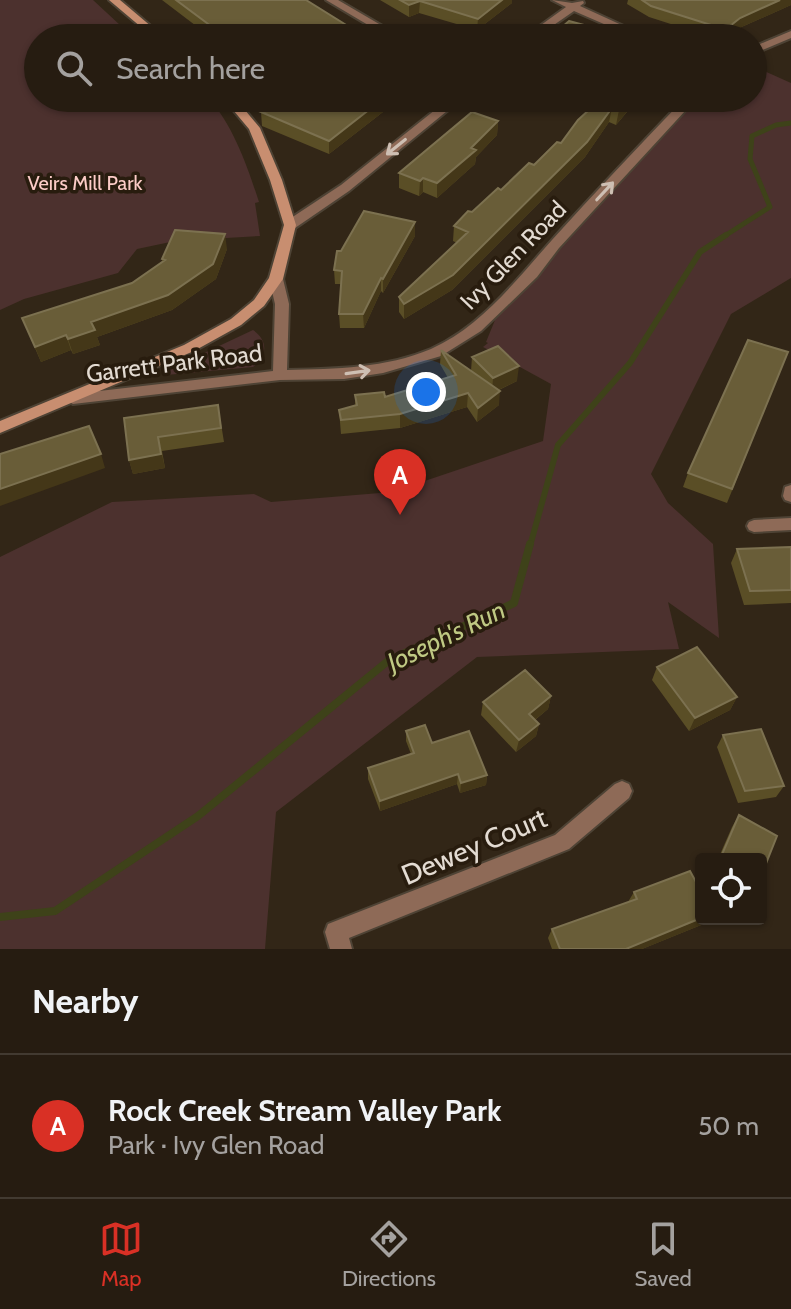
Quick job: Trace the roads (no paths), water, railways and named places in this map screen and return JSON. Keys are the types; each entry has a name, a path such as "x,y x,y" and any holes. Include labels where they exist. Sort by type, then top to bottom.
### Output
{"street":[{"path":"114,0 143,24"},
{"path":"331,0 373,24"},
{"path":"557,0 612,24"},
{"path":"547,24 584,0"},
{"path":"767,45 791,34"},
{"path":"241,112 254,128 276,180 290,225 276,279 282,304 280,375"},
{"path":"290,225 345,188 440,112"},
{"name":"Ivy Glen Road","path":"280,375 344,374 383,368 436,352 476,328 532,274 554,245 678,112"},
{"name":"Garrett Park Road","path":"0,427 189,348 236,322 259,303 276,279"},
{"name":"Garrett Park Road","path":"73,399 280,375"},
{"name":"Dewey Court","path":"338,941 562,842 622,791"}],"lane":[{"path":"754,526 791,524"}],"waterway":[{"name":"Joseph's Run","path":"723,237 770,207 750,159 752,136 776,125 791,123"},
{"name":"Joseph's Run","path":"530,546 558,445 630,363 700,252 726,235"},
{"name":"Joseph's Run","path":"0,917 55,911 198,816 388,661 514,603 530,544"}],"place":[{"name":"Rock Creek Stream Valley Park","path":"400,515"}],"park label":[{"name":"Veirs Mill Park","path":"85,183"}]}
